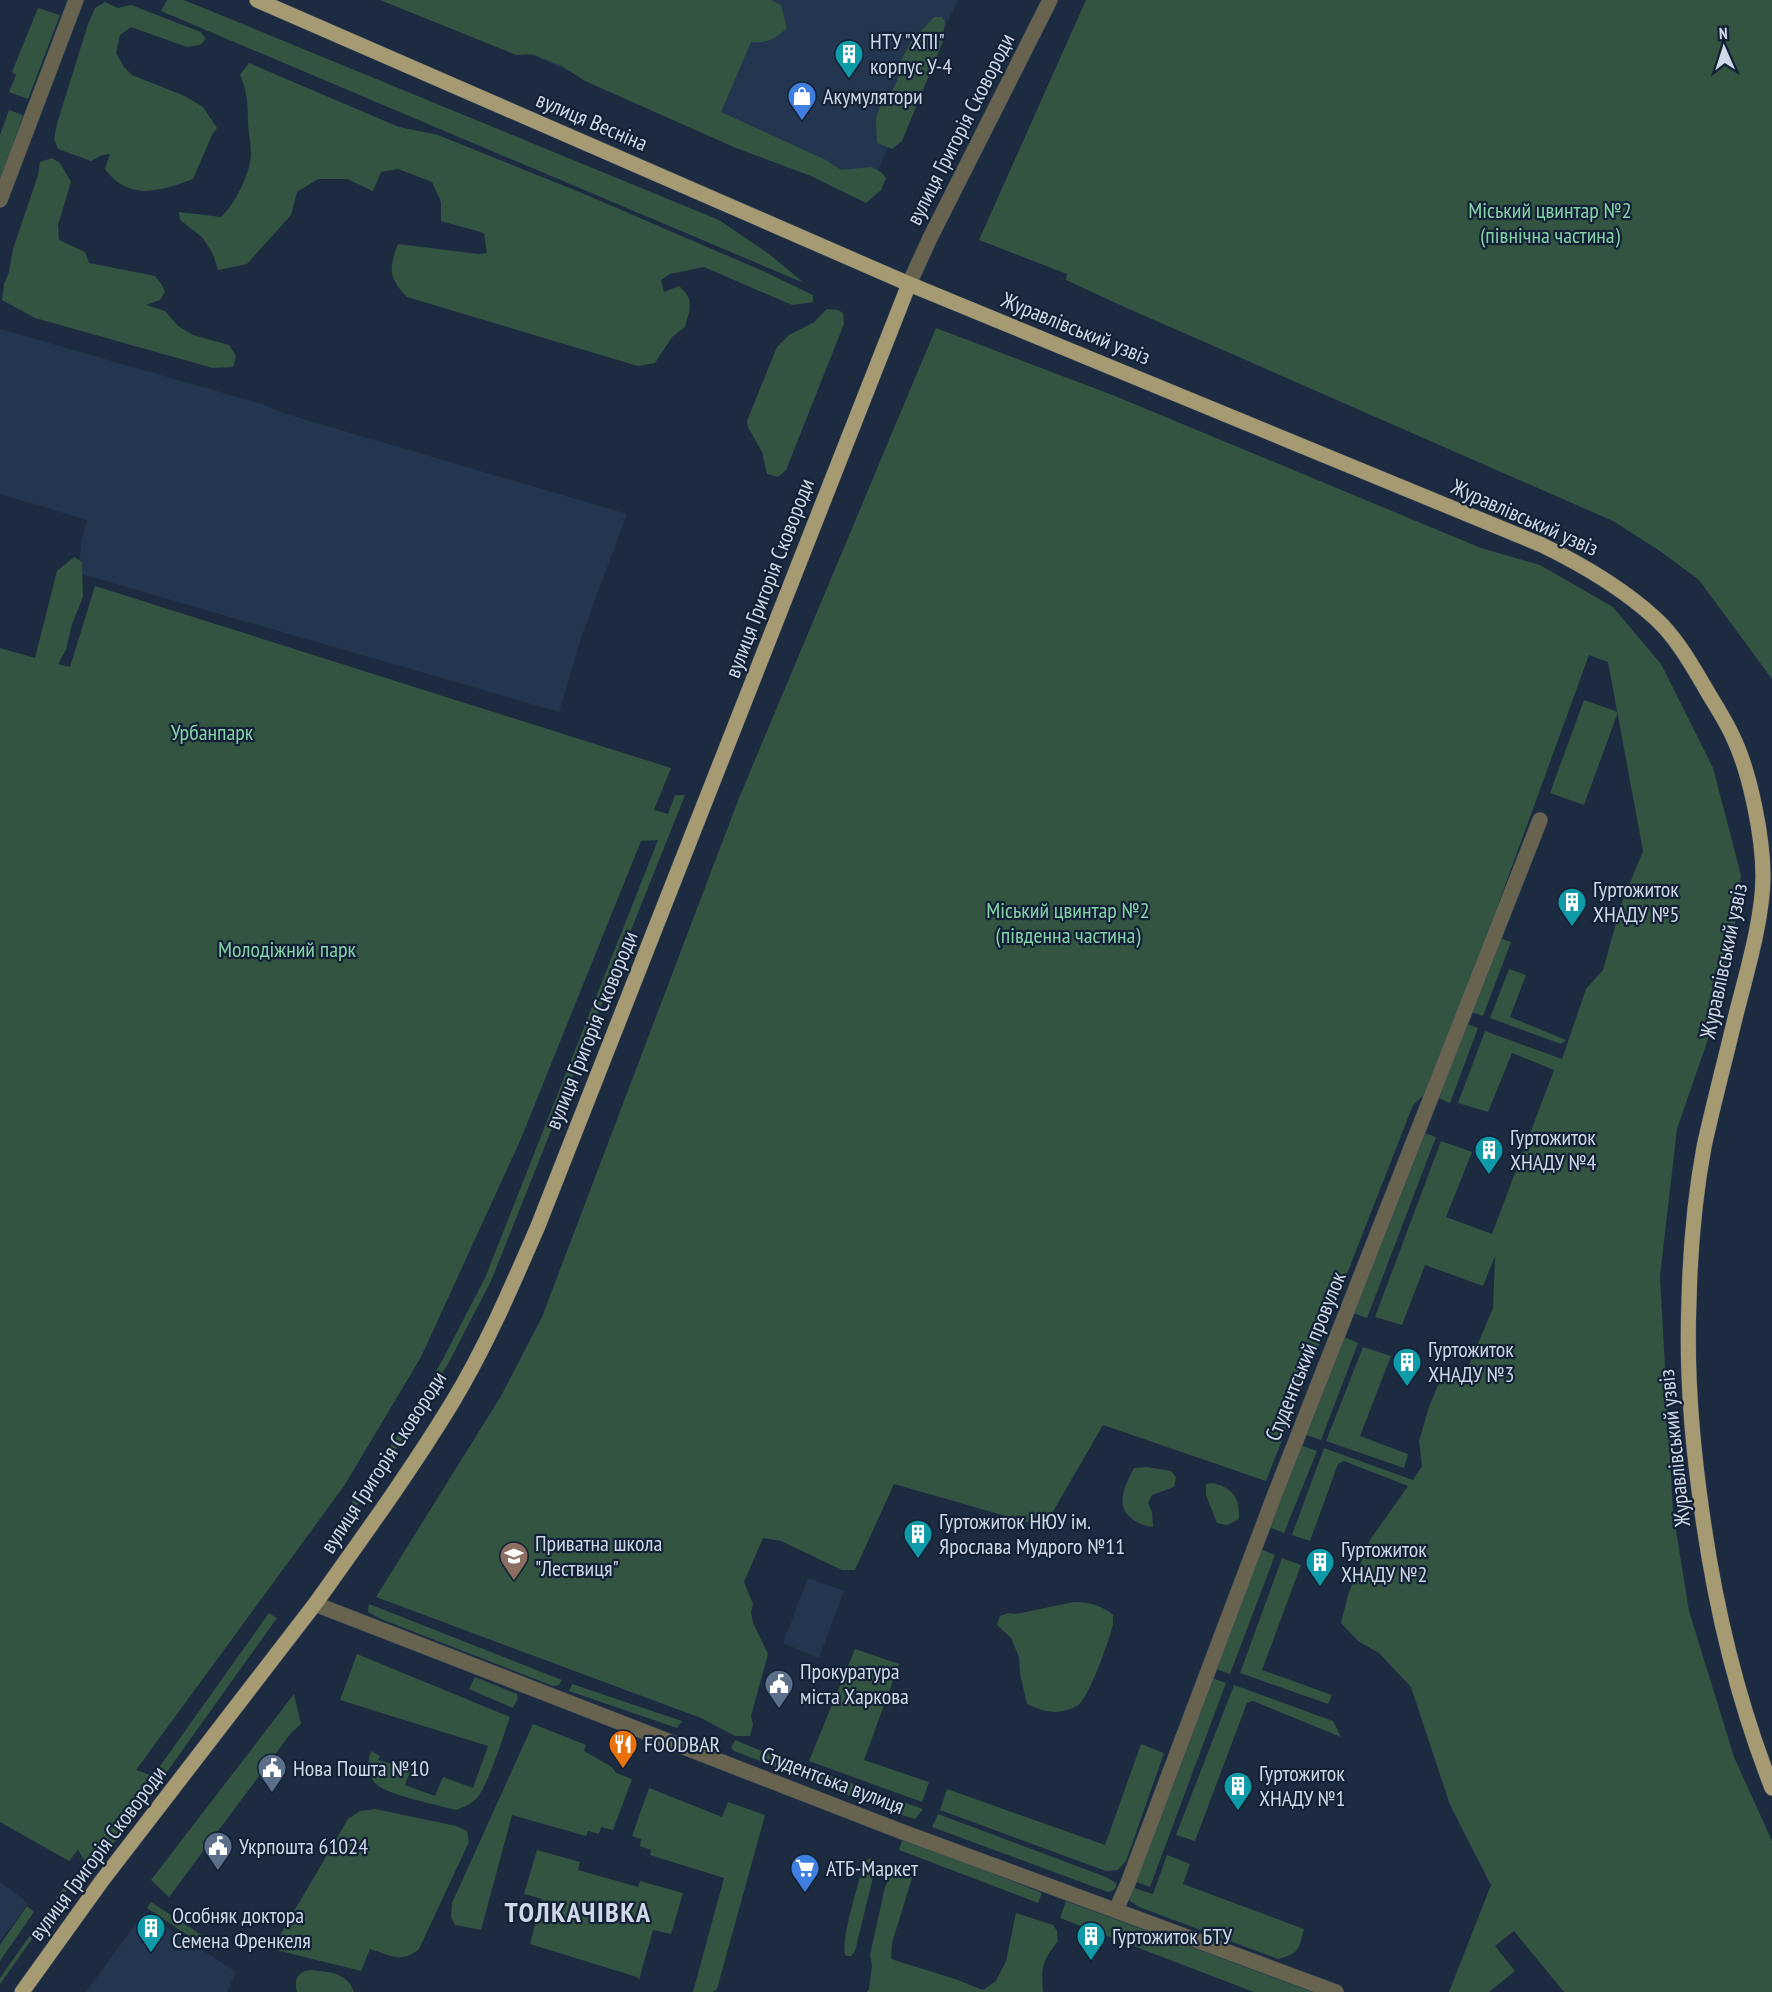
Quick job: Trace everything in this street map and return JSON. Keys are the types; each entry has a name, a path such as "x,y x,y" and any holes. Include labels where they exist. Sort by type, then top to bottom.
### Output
{"main road":[{"name":"вулиця Весніна","path":"257,0 909,284"},
{"name":"вулиця Григорія Сковороди","path":"22,1992 101,1882 315,1604 453,1402 501,1311 538,1226 909,284"},
{"name":"Журавлівський узвіз","path":"909,284 1542,545 1582,564 1620,589 1659,621 1690,663 1729,729 1749,786 1761,841 1763,878 1758,918 1704,1149 1694,1233 1688,1359 1693,1449 1710,1567 1727,1647 1760,1757 1772,1788"}],"street":[{"path":"0,200 76,0"},
{"name":"вулиця Григорія Сковороди","path":"909,284 1050,0"},
{"name":"Студентський провулок","path":"1116,1910 1275,1494 1540,820"},
{"name":"Студентська вулиця","path":"315,1604 900,1831 1336,1992"}],"shaded area":[{"path":"404,0 958,0 864,199"},
{"path":"0,329 262,404 286,414 627,514 582,635 559,712 78,573 82,538 87,520 0,494"},
{"path":"808,1578 844,1591 819,1658 783,1643"},
{"path":"0,1882 28,1903 0,1942"},
{"name":"Особняк доктора Семена Френкеля","path":"144,1912 236,1972 227,1992 86,1992"}],"green space":[{"path":"167,0 184,0 719,220 769,254 804,283 161,11"},
{"path":"380,0 771,0 781,5 787,28 770,40 751,42 721,112 824,159 841,170 871,167 881,172 886,178 881,190 866,203 811,176 736,148 585,81 562,66 532,54 516,55"},
{"name":"Міський цвинтар №2 (північна частина)","path":"1086,0 1772,0 1772,679 1699,580 1660,551 1613,521 1120,305 1066,280 1067,274 979,240"},
{"path":"105,2 118,8 131,5 201,32 206,39 200,45 187,47 131,27 120,35 116,53 132,75 185,96 203,107 217,128 193,179 157,190 135,190 114,179 105,169 110,154 102,155 91,161 58,149 54,139 57,124 88,24 95,8"},
{"path":"38,8 60,15 28,99 9,92 16,75 12,72"},
{"path":"934,17 942,17 945,21 942,44 902,141 892,149 877,143 876,119 882,100 891,93 897,81 901,60 911,42"},
{"path":"249,63 399,127 438,135 582,193 765,272 813,295 813,302 792,305 704,267 670,274 661,280 664,292 679,286 689,300 690,310 685,327 672,337 655,363 638,366 407,297 393,278 392,266 398,244 478,254 487,253 484,233 441,221 441,202 432,182 398,169 381,172 373,191 347,179 318,179 297,192 291,215 247,264 218,270 213,254 202,237 180,220 179,212 221,217 241,188 251,154 247,98 240,75"},
{"path":"9,110 23,115 0,184 0,135"},
{"path":"52,158 60,163 71,182 58,225 59,240 85,252 89,263 155,276 165,292 160,300 146,305 165,311 178,326 193,335 229,345 236,356 233,367 213,368 35,318 2,300 13,249 38,175 40,162"},
{"path":"827,309 843,313 844,324 786,470 778,477 767,474 762,452 747,421 777,347 789,335 813,323"},
{"name":"Міський цвинтар №2 (південна частина)","path":"936,328 1115,396 1481,548 1540,565 1613,607 1661,664 1713,768 1741,875 1728,981 1677,1129 1660,1276 1673,1512 1689,1611 1734,1757 1772,1841 1772,1992 1564,1992 1514,1931 1495,1946 1515,1971 1489,1992 1449,1992 1491,1885 1450,1805 1411,1687 1379,1653 1358,1641 1341,1623 1348,1595 1370,1540 1408,1486 1344,1461 1338,1464 1310,1541 1292,1535 1324,1448 1413,1480 1422,1466 1419,1441 1439,1383 1463,1379 1493,1308 1495,1256 1483,1286 1425,1265 1402,1325 1375,1317 1441,1141 1472,1152 1446,1217 1492,1234 1554,1070 1512,1053 1488,1112 1458,1103 1485,1031 1562,1059 1586,989 1603,970 1621,905 1643,851 1608,662 1589,655 1431,1089 1413,1105 1266,1481 1103,1425 1044,1527 894,1484 855,1570 842,1570 781,1541 763,1538 744,1582 753,1604 751,1613 753,1623 768,1654 751,1716 753,1725 750,1736 735,1736 701,1718 376,1597 501,1396 542,1317 739,798"},
{"name":"Молодіжний парк","path":"74,557 82,562 83,597 72,624 66,650 58,664 70,667 95,586 671,768 654,810 668,814 675,795 685,795 491,1281 449,1362 375,1483 343,1524 339,1519 369,1479 405,1424 443,1359 485,1278 658,840 641,841 520,1141 421,1357 344,1486 136,1770 153,1776 269,1613 277,1618 129,1825 103,1856 87,1865 78,1850 69,1861 0,1822 0,648 35,658 57,571"},
{"path":"1584,700 1618,712 1584,805 1550,793"},
{"path":"1497,937 1511,942 1483,1016 1469,1011"},
{"path":"1509,969 1526,975 1510,1017 1566,1040 1561,1044 1490,1018"},
{"path":"1464,1023 1478,1028 1450,1103 1436,1097"},
{"path":"1422,1132 1436,1137 1367,1318 1353,1313"},
{"path":"1342,1336 1358,1343 1321,1440 1304,1434"},
{"path":"1363,1347 1391,1356 1360,1436 1408,1454 1404,1468 1326,1441"},
{"path":"1300,1445 1317,1451 1284,1533 1267,1526"},
{"path":"1147,1467 1171,1471 1176,1477 1174,1487 1152,1495 1148,1503 1152,1512 1153,1527 1133,1519 1123,1506 1123,1494 1134,1468"},
{"path":"1213,1483 1226,1488 1234,1495 1238,1505 1239,1519 1227,1525 1217,1523 1206,1495 1206,1484"},
{"path":"1258,1548 1275,1555 1230,1674 1213,1668"},
{"path":"1282,1558 1301,1565 1262,1670 1332,1695 1328,1704 1240,1673"},
{"path":"1074,1602 1095,1605 1113,1615 1111,1632 1098,1668 1082,1701 1077,1706 1064,1711 1051,1712 1039,1709 1027,1704 1020,1674 1019,1657 1011,1638 997,1625 1000,1616 1008,1613 1016,1614"},
{"path":"369,1604 562,1680 559,1685 553,1686 381,1619 368,1612"},
{"path":"855,1649 899,1664 864,1760 929,1782 922,1802 809,1761"},
{"path":"357,1654 510,1717 491,1771 475,1800 456,1810 389,1792 375,1783 369,1771 371,1751 380,1756 378,1760 411,1769 405,1785 435,1796 443,1777 473,1788 488,1746 340,1700"},
{"path":"475,1677 517,1694 518,1698 513,1708 469,1689"},
{"path":"1209,1677 1226,1683 1150,1887 1133,1881"},
{"path":"572,1684 682,1721 677,1728 569,1691"},
{"path":"1234,1685 1333,1721 1341,1737 1253,1701 1247,1703 1195,1841 1176,1835"},
{"path":"294,1694 301,1724 291,1733 169,1897 151,1880"},
{"path":"533,1724 586,1745 584,1751 612,1767 616,1773 632,1779 613,1830 601,1827 599,1834 588,1831 586,1836 512,1815 481,1930 455,1925 451,1917 452,1903"},
{"path":"735,1740 791,1763 787,1771 734,1751 731,1748"},
{"path":"1141,1744 1164,1753 1126,1861 1118,1870 1106,1871 940,1810 947,1789 1105,1845"},
{"path":"807,1767 923,1809 915,1819 905,1816 803,1778"},
{"path":"649,1788 722,1817 728,1802 765,1815 717,1989 713,1992 693,1992 724,1878 650,1855 651,1850 640,1846 641,1839 632,1836"},
{"path":"375,1809 456,1826 467,1831 469,1842 419,1949 413,1954 396,1957 370,1949 361,1971 272,1949 348,1819 360,1811"},
{"path":"938,1814 1106,1877 1116,1883 1116,1887 1108,1892 932,1827"},
{"path":"905,1839 1042,1893 1038,1903 899,1850"},
{"path":"537,1850 580,1862 578,1870 638,1887 640,1881 683,1893 671,1934 653,1930 639,1980 637,1977 530,1944 542,1899 524,1894"},
{"path":"1167,1855 1190,1864 1183,1884 1304,1929 1297,1950 1278,1959 1139,1907 1130,1901 1128,1896 1131,1887 1153,1894"},
{"path":"870,1858 876,1865 855,1951 851,1956 846,1956 845,1939 851,1911 864,1862"},
{"path":"895,1866 903,1867 912,1878 892,1943 891,1959 983,1990 996,1981 1006,1961 1016,1913 1053,1925 1057,1931 1058,1941 1044,1965 1043,1992 867,1992 872,1966 870,1955 885,1887"},
{"path":"69,1880 72,1883 0,1984 0,1978"},
{"path":"1066,1901 1313,1992 1254,1992 1060,1918"},
{"path":"151,1902 203,1936 199,1943 147,1908"},
{"path":"27,1906 34,1912 0,1961 0,1945"},
{"path":"310,1970 342,1977 351,1985 354,1992 297,1992 296,1984 299,1975"}],"place":[{"name":"НТУ \"ХПІ\" корпус У-4","path":"849,80"},
{"name":"Акумулятори","path":"802,122"},
{"name":"Гуртожиток ХНАДУ №5","path":"1572,928"},
{"name":"Гуртожиток ХНАДУ №4","path":"1489,1176"},
{"name":"Гуртожиток ХНАДУ №3","path":"1407,1388"},
{"name":"Гуртожиток НЮУ ім. Ярослава Мудрого №11","path":"918,1560"},
{"name":"Приватна школа \"Лествиця\"","path":"514,1582"},
{"name":"Гуртожиток ХНАДУ №2","path":"1320,1588"},
{"name":"Прокуратура міста Харкова","path":"779,1710"},
{"name":"FOODBAR","path":"623,1770"},
{"name":"Нова Пошта №10","path":"272,1794"},
{"name":"Гуртожиток ХНАДУ №1","path":"1238,1812"},
{"name":"Укрпошта 61024","path":"218,1872"},
{"name":"АТБ-Маркет","path":"805,1894"},
{"name":"Особняк доктора Семена Френкеля","path":"151,1954"},
{"name":"Гуртожиток БТУ","path":"1091,1962"}],"district":[{"name":"ТОЛКАЧІВКА","path":"578,1911"}],"park label":[{"name":"Урбанпарк","path":"212,732"}]}
